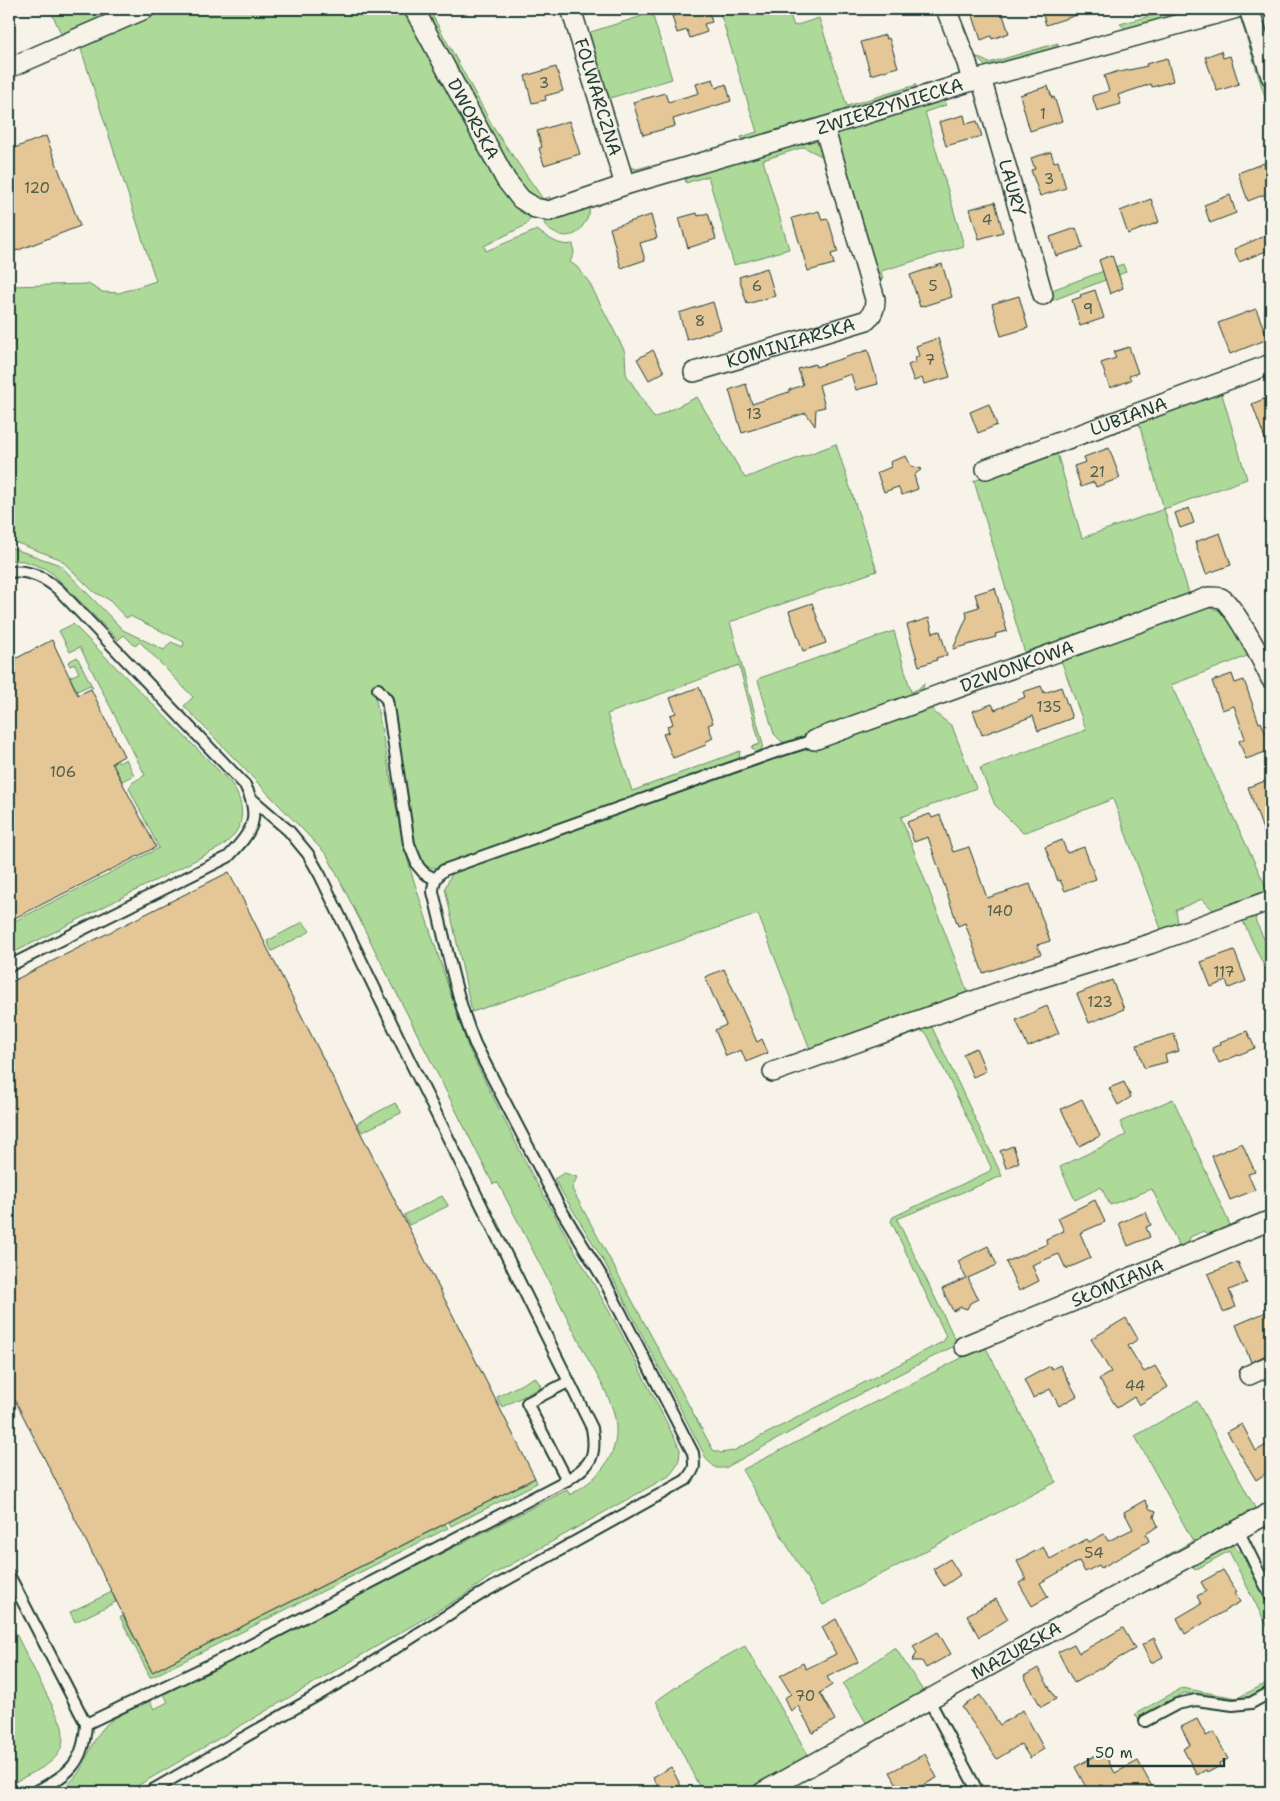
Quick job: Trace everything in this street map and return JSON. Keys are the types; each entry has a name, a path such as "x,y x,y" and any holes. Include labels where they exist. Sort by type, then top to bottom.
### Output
{"street":[{"path":"9,68 145,9"},
{"name":"DWORSKA","path":"414,9 506,180 520,199 535,208 549,211"},
{"name":"FOLWARCZNA","path":"571,9 625,185"},
{"name":"LAURY","path":"946,9 967,63 976,80 1043,295"},
{"name":"ZWIERZYNIECKA","path":"549,211 625,185 976,80 1234,9"},
{"path":"1249,9 1271,76"},
{"name":"KOMINIARSKA","path":"694,372 867,320 872,314 875,308 875,299 824,127"},
{"name":"LUBIANA","path":"986,469 1271,364"},
{"name":"DZWONKOWA","path":"814,740 1209,597 1220,598 1228,605 1271,679"},
{"path":"773,1072 1021,984 1150,944 1271,900"},
{"name":"SŁOMIANA","path":"964,1346 1271,1220"},
{"path":"1249,1375 1271,1365"},
{"name":"MAZURSKA","path":"763,1792 1271,1512"}],"lane":[{"path":"9,572 26,572 38,575 54,585 245,785 253,800 289,831 308,854 592,1428 595,1446 591,1460 578,1473 567,1480 247,1647 86,1724"},
{"path":"378,689 387,700 409,844 418,866 424,873 435,879"},
{"path":"149,1792 351,1676 481,1594 686,1480 692,1473 695,1466 693,1453 604,1280 560,1208 475,1044 461,1004 433,885 435,879 444,870 814,740"},
{"path":"9,966 228,857 242,843 251,828 254,817 253,800"},
{"path":"567,1480 527,1404 568,1382"},
{"path":"1238,1530 1271,1597"},
{"path":"9,1574 86,1724 85,1738 74,1765 60,1779 35,1792"},
{"path":"1145,1721 1177,1704 1196,1700 1233,1706 1251,1703 1271,1692"},
{"path":"929,1700 978,1792"}],"green space":[{"path":"50,9 126,9 62,36"},
{"path":"161,9 407,9 530,218 526,225 484,246 486,251 537,230 559,243 573,244 574,253 570,262 577,267 589,282 625,352 626,374 654,418 697,397 745,478 836,444 877,571 730,622 763,744 761,751 756,752 751,747 760,744 739,665 607,714 632,791 740,751 739,760 434,868 423,865 416,851 391,693 378,685 375,695 400,828 411,872 468,1047 532,1175 618,1327 680,1449 679,1460 669,1476 494,1574 463,1596 127,1792 55,1792 67,1785 75,1777 81,1769 98,1734 116,1718 150,1701 154,1709 168,1702 164,1694 567,1490 570,1495 588,1483 604,1467 609,1459 616,1438 613,1409 605,1391 498,1183 493,1184 327,855 184,706 193,697 140,642 135,646 124,635 118,640 53,574 44,568 24,561 9,560 9,547 60,565 123,630 164,650 171,642 183,647 184,642 130,616 126,618 108,599 94,592 60,559 9,540 9,286 88,284 102,292 119,293 156,281 79,43"},
{"path":"421,9 429,9 496,132 543,199 550,197 552,203 546,204 522,191"},
{"path":"719,9 788,9 794,26 819,18 847,106 916,85 914,93 744,144 741,137 757,132"},
{"path":"1176,9 1173,19 1127,30 1120,24"},
{"path":"652,13 672,79 607,99 627,166 637,169 651,165 651,173 643,176 634,176 625,168 584,34"},
{"path":"1240,14 1246,18 1271,94 1271,116 1240,17 1199,28"},
{"path":"1058,43 1057,49 992,68 986,67 975,56 989,63"},
{"path":"942,97 946,105 925,112 964,246 881,271 883,280 878,279 834,135 836,131"},
{"path":"810,138 821,145 825,158 804,147 763,160 789,249 734,265 708,176 686,183 684,176"},
{"path":"589,207 587,219 575,234 566,236 557,234 549,230 544,223 545,220 555,214"},
{"path":"1123,264 1126,272 1051,301 1049,291"},
{"path":"1221,391 1247,479 1164,509 1138,420"},
{"path":"1056,450 1082,538 1164,509 1190,597 1026,657 974,481"},
{"path":"1207,607 1218,610 1226,615 1250,655 1171,685 1268,891 1214,911 1202,899 1176,910 1178,924 1169,931 1089,954 1161,929 1113,799 1023,833 995,805 980,768 1086,730 1061,660"},
{"path":"73,624 231,783 240,801 241,817 235,833 221,847 9,955 9,924 159,848 129,788 132,783 145,775 80,647 70,652 59,631"},
{"path":"894,631 911,692 918,689 924,683 922,696 789,744 781,741 774,734 758,680 760,678"},
{"path":"77,657 93,688 90,685 77,691 70,677 79,673 75,664 70,666 68,662"},
{"path":"932,705 935,713 952,726 976,788 901,817 969,996 810,1049 758,914 472,1012 445,888 451,875 464,865"},
{"path":"126,759 134,775 122,781 112,763 117,760 119,763"},
{"path":"1270,908 1271,912 1269,910 1258,914 1255,920 1271,953 1271,981 1241,917"},
{"path":"303,922 309,932 272,951 267,941"},
{"path":"930,1023 1002,1176 897,1219 955,1339 980,1329 960,1343 841,1404 725,1468 716,1468 707,1460 606,1265 554,1179 564,1173 577,1177 572,1189 713,1450 721,1453 733,1451 944,1341 946,1336 891,1221 893,1217 990,1171 991,1167 927,1034 922,1031 769,1082 768,1080"},
{"path":"1173,1099 1230,1225 1235,1224 1235,1231 1213,1237 1204,1231 1190,1237 1188,1249 1176,1254 1167,1252 1179,1246 1152,1189 1110,1205 1101,1187 1075,1200 1060,1167 1126,1135 1120,1122"},
{"path":"395,1103 401,1113 362,1132 357,1123"},
{"path":"442,1196 448,1206 409,1225 404,1215"},
{"path":"985,1346 1056,1482 823,1605 742,1470"},
{"path":"535,1377 541,1386 540,1388 502,1407 497,1397"},
{"path":"1197,1401 1255,1508 1245,1513 1246,1518 1170,1560 1166,1556 1193,1541 1135,1436"},
{"path":"535,1478 537,1483 451,1526 449,1522"},
{"path":"445,1524 448,1528 152,1677 150,1677 120,1617 123,1616 152,1672"},
{"path":"1231,1544 1245,1556 1271,1608 1271,1634 1229,1551 1195,1570 1190,1562"},
{"path":"112,1592 116,1602 75,1622 70,1612"},
{"path":"9,1620 61,1723 63,1736 62,1746 52,1761 15,1782 9,1780"},
{"path":"745,1646 810,1758 752,1792 702,1792 656,1701 702,1669"},
{"path":"895,1647 923,1691 867,1724 843,1684"},
{"path":"1271,1681 1271,1686 1241,1701 1184,1693 1138,1719 1135,1714 1182,1688 1237,1698"}],"building":[{"path":"695,9 708,9 712,22 704,24 707,32 690,38 687,30 677,33 672,16"},
{"path":"986,9 1001,9 1009,33 992,39 991,36 981,40 972,13"},
{"path":"1041,9 1086,9 1086,12 1046,25"},
{"path":"885,35 886,39 889,38 898,67 871,75 861,42"},
{"path":"1221,51 1223,58 1230,56 1239,84 1217,91 1205,57"},
{"path":"1167,58 1173,81 1152,87 1151,84 1118,95 1121,104 1097,111 1092,96 1109,91 1104,76 1147,66 1146,64"},
{"path":"556,67 563,91 545,96 546,100 532,103 525,76"},
{"path":"713,79 716,88 726,84 731,101 673,119 675,126 643,135 633,102 665,93 668,102 699,93 696,84"},
{"path":"1048,86 1062,121 1030,131 1020,95"},
{"path":"964,115 966,124 977,121 982,136 946,146 939,122"},
{"path":"569,121 580,154 544,165 539,148 542,147 537,131"},
{"path":"46,136 80,226 16,251 9,233 9,150"},
{"path":"1051,152 1054,162 1058,161 1066,188 1040,196 1031,170 1035,169 1031,158"},
{"path":"1264,163 1271,185 1271,192 1248,201 1238,173"},
{"path":"1230,195 1236,213 1210,223 1204,205"},
{"path":"1151,199 1159,222 1128,234 1120,211"},
{"path":"995,202 1003,232 979,239 970,209"},
{"path":"819,211 822,220 828,219 838,252 831,254 834,264 808,271 792,218"},
{"path":"697,213 698,216 708,213 716,239 688,248 679,218"},
{"path":"651,215 657,238 640,243 645,260 621,268 610,228"},
{"path":"1076,228 1083,248 1056,256 1050,237"},
{"path":"1271,233 1271,249 1239,262 1234,249"},
{"path":"1112,255 1123,288 1110,294 1099,260"},
{"path":"942,264 952,297 920,307 910,275"},
{"path":"767,268 775,296 747,304 739,277"},
{"path":"1095,290 1104,318 1080,326 1072,300"},
{"path":"1019,296 1028,328 1001,336 992,304"},
{"path":"713,302 721,329 687,340 679,313"},
{"path":"1256,309 1268,339 1230,354 1218,323"},
{"path":"938,338 950,377 924,384 922,378 914,381 908,365 916,362 915,358 919,356 916,346"},
{"path":"1129,347 1138,373 1129,376 1131,380 1110,388 1101,363 1116,358 1113,352"},
{"path":"653,350 664,372 649,380 637,359"},
{"path":"868,350 878,384 856,390 851,374 819,385 825,407 816,409 815,426 806,413 742,433 729,390 746,384 752,404 789,392 789,390 803,385 798,369 815,364 816,367"},
{"path":"1271,396 1271,452 1270,452 1252,404"},
{"path":"989,404 997,425 978,433 970,412"},
{"path":"1109,448 1120,478 1096,487 1094,482 1081,487 1074,466 1086,462 1084,457"},
{"path":"906,456 911,466 922,469 914,475 918,489 902,495 898,487 884,492 877,473 891,467 890,462"},
{"path":"1189,508 1194,523 1180,528 1175,513"},
{"path":"1220,533 1231,565 1206,574 1195,542"},
{"path":"995,588 1007,631 995,634 996,637 953,649 967,617 966,611 979,607 975,594"},
{"path":"812,603 826,643 803,651 789,611"},
{"path":"929,618 933,633 940,631 947,655 919,666 907,625"},
{"path":"52,640 78,695 91,689 124,756 112,763 156,847 9,921 9,662"},
{"path":"1232,674 1235,683 1244,680 1259,723 1261,722 1271,746 1271,750 1246,759 1239,741 1245,738 1234,706 1222,710 1212,681"},
{"path":"1041,686 1044,693 1061,687 1072,718 1038,731 1033,716 982,735 973,711 992,704 995,710 1025,697 1023,692"},
{"path":"699,687 713,723 708,725 713,738 705,742 706,745 673,758 663,734 669,732 667,726 673,724 670,715 676,713 670,698"},
{"path":"1271,779 1271,847 1269,847 1248,787"},
{"path":"930,814 932,818 940,815 953,852 969,847 987,898 1030,884 1050,941 1037,945 1041,954 983,973 965,923 958,926 928,837 914,842 907,822"},
{"path":"1062,840 1067,853 1084,847 1096,879 1065,891 1060,880 1058,881 1045,847"},
{"path":"229,872 535,1478 152,1672 9,1388 9,983"},
{"path":"1234,950 1246,981 1229,988 1226,981 1211,987 1201,962"},
{"path":"724,969 757,1042 762,1039 768,1053 746,1062 741,1050 726,1056 715,1030 726,1025 705,977"},
{"path":"1112,980 1124,1009 1089,1023 1077,994"},
{"path":"1047,1006 1059,1033 1028,1047 1016,1020"},
{"path":"1247,1031 1255,1048 1219,1063 1212,1048 1221,1044 1220,1042"},
{"path":"1174,1034 1179,1051 1165,1055 1167,1062 1144,1068 1137,1045"},
{"path":"976,1048 986,1071 973,1077 963,1054"},
{"path":"1124,1082 1131,1097 1118,1105 1109,1088"},
{"path":"1082,1099 1100,1136 1079,1146 1061,1109"},
{"path":"1242,1143 1255,1172 1248,1174 1255,1190 1230,1200 1212,1156"},
{"path":"1013,1146 1019,1162 1006,1168 1000,1151"},
{"path":"1095,1200 1105,1222 1080,1233 1091,1258 1066,1269 1059,1254 1032,1265 1039,1281 1019,1291 1006,1262 1047,1244 1046,1239 1064,1231 1058,1218"},
{"path":"1146,1212 1151,1225 1146,1227 1150,1237 1128,1246 1119,1223"},
{"path":"988,1246 997,1265 968,1278 978,1299 970,1303 967,1309 961,1307 953,1311 942,1289 966,1278 958,1261"},
{"path":"1238,1262 1247,1283 1229,1290 1236,1307 1223,1312 1208,1274"},
{"path":"1271,1310 1271,1353 1251,1362 1236,1325"},
{"path":"1126,1318 1138,1339 1128,1346 1144,1372 1155,1366 1168,1387 1139,1405 1134,1397 1117,1408 1099,1379 1111,1372 1091,1339"},
{"path":"1060,1365 1077,1396 1059,1406 1050,1389 1033,1398 1024,1380 1050,1366 1052,1369"},
{"path":"1242,1424 1256,1451 1266,1445 1271,1453 1271,1470 1256,1480 1227,1432"},
{"path":"1145,1500 1150,1509 1156,1511 1154,1517 1158,1526 1146,1534 1149,1541 1101,1568 1099,1565 1085,1572 1079,1561 1040,1583 1048,1597 1032,1606 1019,1583 1026,1579 1017,1561 1043,1547 1050,1559 1087,1539 1089,1542 1104,1534 1108,1541 1133,1529 1124,1512"},
{"path":"950,1559 960,1575 944,1586 933,1569"},
{"path":"1223,1570 1237,1592 1235,1593 1240,1602 1185,1634 1177,1618 1201,1604 1197,1596 1206,1591 1201,1582"},
{"path":"996,1599 1008,1619 979,1637 967,1615"},
{"path":"836,1619 858,1662 827,1677 832,1685 820,1693 835,1720 813,1733 798,1706 791,1711 784,1698 791,1694 780,1676 803,1663 806,1669 836,1654 822,1627"},
{"path":"1123,1628 1135,1649 1074,1683 1058,1652 1074,1644 1079,1653"},
{"path":"938,1632 951,1654 926,1668 922,1661 912,1661 917,1653 913,1646"},
{"path":"1154,1638 1163,1657 1151,1663 1142,1645"},
{"path":"1038,1668 1056,1699 1041,1707 1024,1676"},
{"path":"980,1695 1000,1725 1023,1710 1044,1749 1030,1758 1021,1744 997,1759 962,1707"},
{"path":"1197,1719 1206,1736 1214,1732 1228,1759 1219,1763 1220,1766 1207,1773 1206,1770 1197,1775 1183,1749 1190,1745 1181,1727"},
{"path":"1103,1751 1115,1773 1138,1761 1155,1792 1111,1790 1101,1785 1088,1791 1075,1767"},
{"path":"925,1754 937,1778 910,1792 901,1792 890,1772"},
{"path":"671,1767 684,1792 661,1792 653,1777"}]}
